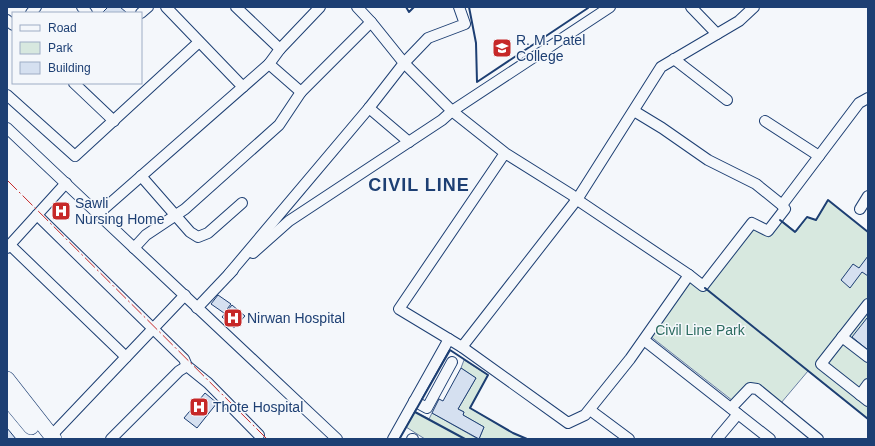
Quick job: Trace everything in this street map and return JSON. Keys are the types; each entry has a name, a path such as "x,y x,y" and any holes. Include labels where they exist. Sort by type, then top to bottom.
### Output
{"highway":[{"path":"7,379 49,438"},
{"path":"7,398 49,438"}],"street":[{"path":"166,7 243,86"},
{"path":"98,214 269,64 280,48 320,7"},
{"path":"357,7 404,63 452,111 505,153 577,199 703,286 752,224 768,231 785,209 756,184 708,160 662,128 634,111"},
{"path":"230,274 369,108 404,63 428,38 465,24 459,7"},
{"path":"691,7 716,34"},
{"path":"462,347 577,199 634,111 661,66 739,22 754,7"},
{"path":"197,308 230,274 289,221 442,120 452,111 607,8"},
{"path":"243,9 280,48"},
{"path":"134,248 146,235 175,214 185,209 279,125 301,92 370,22"},
{"path":"7,95 75,156 199,42"},
{"path":"674,59 727,100"},
{"path":"269,64 301,92"},
{"path":"75,84 114,121"},
{"path":"782,205 859,103 868,98"},
{"path":"369,108 409,142"},
{"path":"765,121 819,156"},
{"path":"7,128 337,439"},
{"path":"505,153 399,309 462,347 568,423 585,415 590,410 644,340 689,275"},
{"path":"141,176 190,232 198,237 208,233 242,203"},
{"path":"66,183 9,247 126,357"},
{"path":"860,209 868,196"},
{"path":"37,215 152,330 184,359 187,366 208,383 259,435"},
{"path":"49,438 185,295"},
{"path":"868,304 821,364 868,401"},
{"path":"842,337 868,357"},
{"path":"393,439 449,339"},
{"path":"644,340 770,439"},
{"path":"414,401 427,408 452,362"},
{"path":"111,439 178,371 187,366"},
{"path":"860,395 868,384"},
{"path":"717,439 750,388 757,389 818,439"},
{"path":"590,410 629,439"}],"green space":[{"name":"Civil Line Park","path":"828,200 868,232 868,419 808,371 781,403 762,388 733,401 650,336 690,280 702,288 752,225 768,232 780,219 796,232 807,217 816,220"},
{"path":"464,360 488,375 470,408 513,433 527,439 479,439 484,427 463,415 464,412 458,409 476,378 461,368"},
{"path":"415,412 429,419 432,413 478,439 425,439 406,427"}],"building":[{"path":"108,7 120,7 126,12 103,12"},
{"path":"868,256 868,276 862,272 850,288 841,280 853,264 859,268"},
{"path":"218,295 231,304 224,313 211,304"},
{"path":"232,305 245,316 234,328 222,317"},
{"path":"868,318 868,350 852,337"},
{"path":"461,368 476,378 458,409 464,412 463,415 484,427 479,439 432,413 439,399 443,401"},
{"path":"205,393 217,403 197,428 184,418"},
{"path":"7,428 16,439 7,439"}],"wall":[{"path":"406,7 409,12 414,7"},
{"path":"469,7 476,43 477,82 588,8"},
{"path":"780,220 795,232 807,217 816,220 828,200 868,232"},
{"path":"705,288 868,419"},
{"path":"400,438 450,350 488,375 470,408 513,433 527,439"},
{"path":"415,412 465,439"}],"power":[{"path":"7,180 267,439"}],"place":[{"name":"R. M. Patel College","path":"502,48"},
{"name":"Sawli Nursing Home","path":"61,211"},
{"name":"Nirwan Hospital","path":"233,318"},
{"name":"Thote Hospital","path":"199,407"}],"district":[{"name":"CIVIL LINE","path":"419,185"}]}
